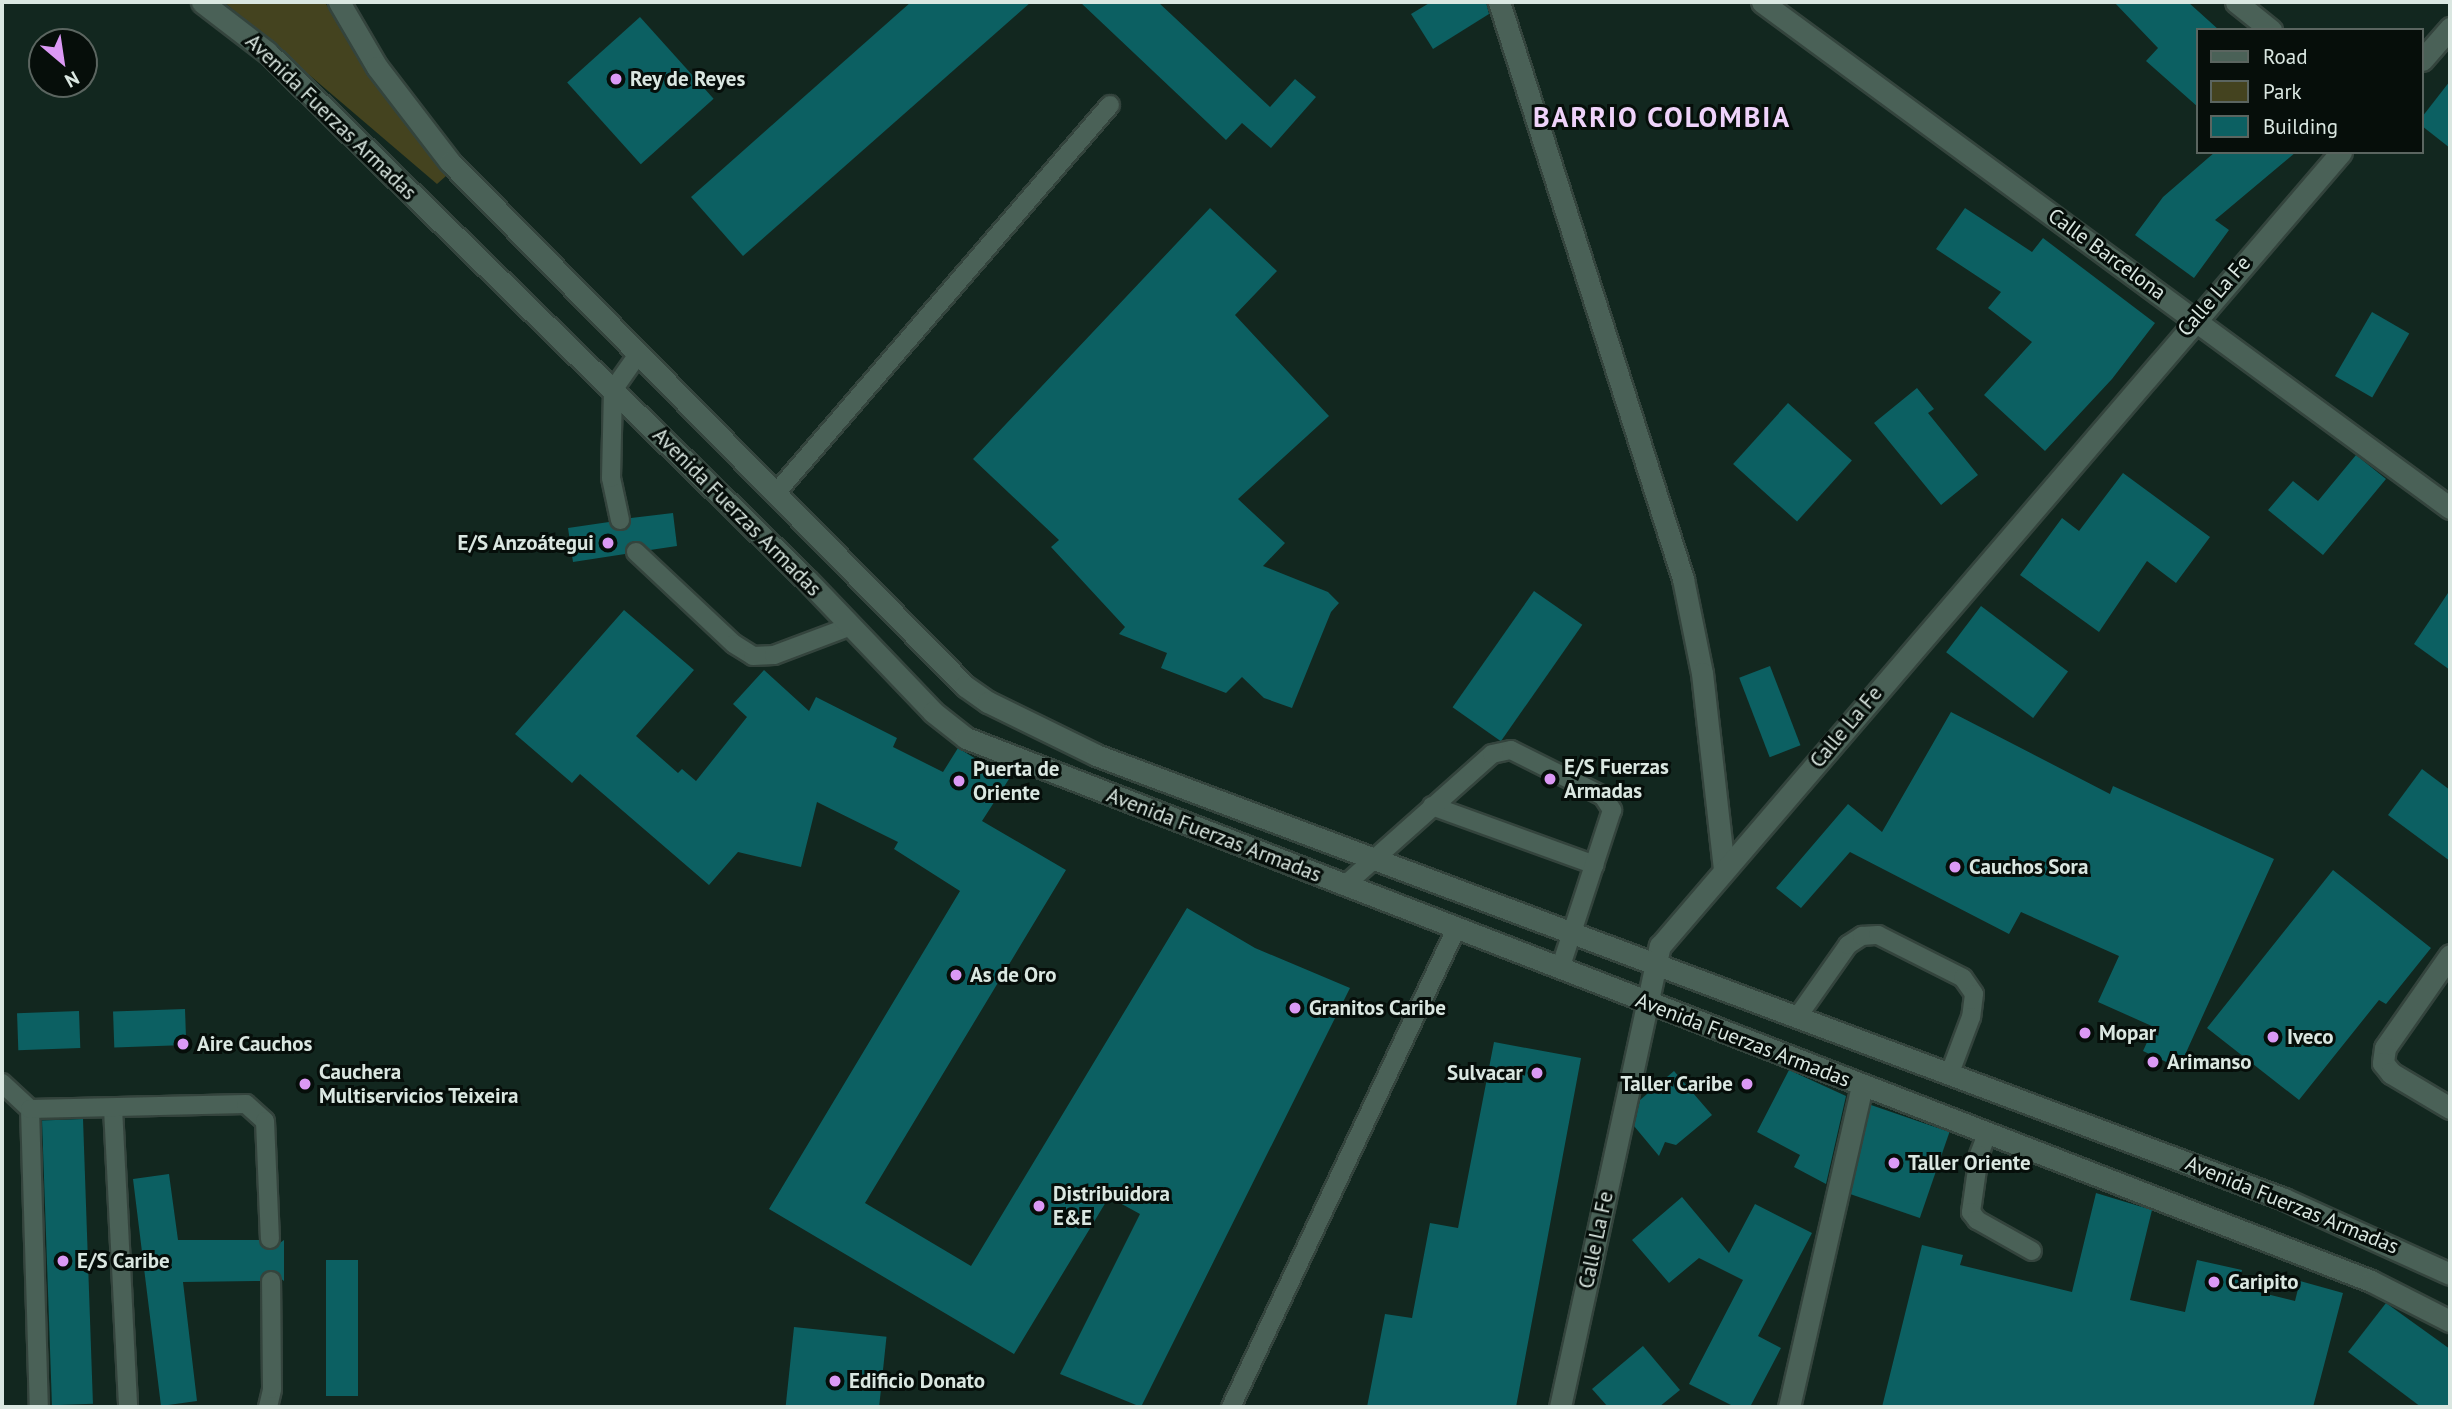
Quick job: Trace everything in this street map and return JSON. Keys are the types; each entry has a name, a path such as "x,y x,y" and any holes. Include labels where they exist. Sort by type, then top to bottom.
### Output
{"street":[{"name":"Avenida Fuerzas Armadas","path":"202,2 267,52 613,390 851,626 933,712 966,738 2371,1281 2450,1321"},
{"name":"Avenida Fuerzas Armadas","path":"339,2 377,67 441,152 965,687 988,702 1096,755 1573,930 2284,1199 2450,1274"},
{"path":"1499,2 1683,579 1702,673 1724,870"},
{"name":"Calle Barcelona","path":"1762,2 2450,508"},
{"path":"2236,2 2268,28"},
{"path":"2424,58 2450,28"},
{"name":"Calle La Fe","path":"1560,1407 1660,946 2194,318 2339,154"},
{"path":"2450,955 2385,1048 2383,1063 2391,1073 2450,1108"},
{"path":"1789,1407 1862,1086"}],"lane":[{"path":"776,493 1110,105"},
{"path":"620,520 611,478 613,390 639,353"},
{"path":"636,552 734,644 753,656 774,654 851,626"},
{"path":"1344,886 1373,857 1492,754 1511,750 1610,803 1612,810 1560,969"},
{"path":"1432,806 1595,865"},
{"path":"1231,1407 1456,929"},
{"path":"1798,1016 1849,945 1862,936 1878,935 1964,978 1974,994 1950,1073"},
{"path":"2,1083 30,1109 246,1104 265,1121 270,1240"},
{"path":"113,1108 128,1407"},
{"path":"30,1109 39,1407"},
{"path":"1987,1134 1976,1167 1971,1212 1977,1220 2032,1251"},
{"path":"268,1407 271,1281"}],"green space":[{"path":"224,2 325,2 367,74 446,176 437,184"}],"building":[{"path":"911,2 1031,2 743,256 691,197"},
{"path":"1080,2 1158,2 1270,107 1295,79 1316,97 1271,148 1242,123 1226,140"},
{"path":"1431,2 1486,2 1489,14 1433,49 1411,14"},
{"path":"2114,2 2188,2 2217,28 2196,28 2196,105 2146,61 2158,48"},
{"path":"640,17 714,99 641,164 567,83"},
{"path":"2450,81 2450,148 2424,128 2424,114"},
{"path":"2213,154 2294,154 2215,220 2229,230 2194,278 2135,235 2163,197"},
{"path":"1210,208 1277,271 1235,315 1329,416 1238,499 1285,543 1263,566 1328,592 1339,603 1331,612 1292,708 1264,698 1242,677 1226,693 1161,668 1167,653 1119,634 1125,627 1051,547 1059,540 973,459"},
{"path":"1965,208 2032,252 2043,238 2155,323 2112,379 2045,451 1984,395 2032,342 1988,308 2001,292 1936,249"},
{"path":"2372,312 2409,334 2372,398 2335,376"},
{"path":"1917,388 1934,409 1928,413 1978,475 1941,505 1874,423"},
{"path":"1788,403 1852,461 1797,521 1733,464"},
{"path":"2356,455 2386,479 2323,555 2268,510 2293,481 2318,501"},
{"path":"2123,473 2210,537 2176,583 2147,561 2099,632 2020,575 2062,518 2079,531"},
{"path":"673,513 677,546 650,550 633,541 625,554 573,562 568,528 609,522 622,531 631,518"},
{"path":"2450,590 2450,670 2414,644"},
{"path":"1534,591 1582,625 1501,741 1453,707"},
{"path":"1981,606 2068,672 2033,718 1946,652"},
{"path":"624,610 694,670 636,736 678,773 682,769 696,781 747,717 733,704 764,670 809,711 816,697 897,738 893,747 943,772 958,748 1009,779 982,821 1066,870 865,1203 971,1266 1187,908 1255,948 1350,988 1141,1407 1060,1374 1140,1214 1109,1197 1014,1354 769,1209 960,891 894,849 898,842 817,802 801,867 738,852 709,885 580,774 572,783 515,734"},
{"path":"1770,666 1800,745 1770,757 1739,678"},
{"path":"1951,712 2110,794 2113,786 2274,859 2179,1068 2143,1051 2154,1027 2098,1002 2119,956 2021,912 2009,934 1850,852 1801,908 1776,888 1848,804 1882,832"},
{"path":"2422,769 2450,790 2450,861 2388,815"},
{"path":"2333,870 2431,948 2386,1004 2379,1000 2299,1100 2207,1028"},
{"path":"185,1009 186,1045 114,1047 113,1012"},
{"path":"79,1011 80,1048 18,1050 17,1013"},
{"path":"1494,1042 1581,1058 1516,1407 1367,1407 1385,1314 1412,1318 1430,1223 1458,1228"},
{"path":"1789,1070 1846,1096 1826,1184 1794,1167 1800,1155 1757,1132"},
{"path":"1674,1071 1712,1115 1676,1145 1665,1142 1659,1156 1634,1126 1640,1100"},
{"path":"1871,1105 1949,1132 1920,1218 1841,1191"},
{"path":"83,1119 93,1404 52,1405 42,1120"},
{"path":"169,1174 178,1240 259,1240 270,1250 284,1240 284,1281 270,1270 260,1281 183,1282 197,1401 161,1406 133,1179"},
{"path":"2096,1193 2152,1210 2130,1300 2185,1312 2197,1260 2242,1270 2238,1287 2295,1301 2300,1281 2343,1293 2313,1407 1882,1407 1922,1245 1963,1255 1960,1265 2072,1292"},
{"path":"1682,1197 1729,1253 1755,1204 1812,1233 1758,1336 1781,1348 1750,1407 1735,1407 1689,1384 1743,1280 1699,1258 1669,1283 1632,1240"},
{"path":"326,1260 358,1260 358,1396 326,1396"},
{"path":"2386,1303 2450,1349 2450,1407 2421,1407 2348,1352"},
{"name":"Edificio Donato","path":"794,1327 886,1337 879,1407 786,1407"},
{"path":"1643,1346 1680,1390 1659,1407 1608,1407 1592,1389"}],"place":[{"name":"Rey de Reyes","path":"616,79"},
{"name":"E/S Anzoátegui","path":"608,543"},
{"name":"E/S Fuerzas Armadas","path":"1550,779"},
{"name":"Puerta de Oriente","path":"959,781"},
{"name":"Cauchos Sora","path":"1955,867"},
{"name":"As de Oro","path":"956,975"},
{"name":"Granitos Caribe","path":"1295,1008"},
{"name":"Mopar","path":"2085,1033"},
{"name":"Iveco","path":"2273,1037"},
{"name":"Aire Cauchos","path":"183,1044"},
{"name":"Arimanso","path":"2153,1062"},
{"name":"Sulvacar","path":"1537,1073"},
{"name":"Cauchera Multiservicios Teixeira","path":"305,1084"},
{"name":"Taller Caribe","path":"1747,1084"},
{"name":"Taller Oriente","path":"1894,1163"},
{"name":"Distribuidora E&E","path":"1039,1206"},
{"name":"E/S Caribe","path":"63,1261"},
{"name":"Caripito","path":"2214,1282"},
{"name":"Edificio Donato","path":"835,1381"}],"district":[{"name":"BARRIO COLOMBIA","path":"1662,117"}]}
